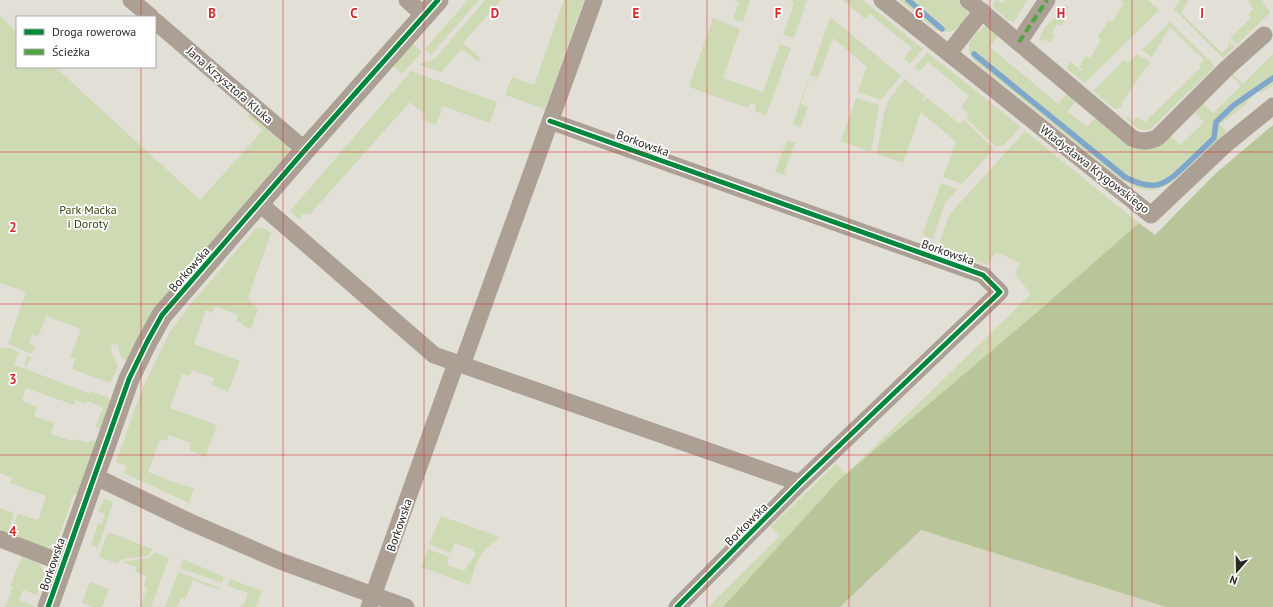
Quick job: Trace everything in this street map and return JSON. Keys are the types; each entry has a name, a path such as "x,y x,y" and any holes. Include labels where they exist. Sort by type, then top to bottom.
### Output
{"street":[{"path":"131,0 150,16"},
{"path":"407,0 425,16"},
{"name":"Borkowska","path":"48,607 130,379 147,342 162,315 438,0"},
{"name":"Borkowska","path":"371,601 594,0"},
{"name":"Władysława Krygowskiego","path":"882,0 1151,215 1225,145 1273,106"},
{"path":"968,0 1132,138 1140,141 1149,141 1157,138 1227,68 1264,35"},
{"path":"1019,42 1047,0"},
{"path":"949,53 982,11"},
{"name":"Jana Krzysztofa Kluka","path":"156,22 305,150"},
{"name":"Borkowska","path":"550,121 983,275 1000,292 800,483 677,607"},
{"path":"259,203 434,355 800,483"},
{"path":"94,476 190,522 371,601 406,607"},
{"path":"0,540 63,563"}],"shaded area":[{"path":"921,530 1166,607 840,607"}],"green space":[{"path":"468,0 479,0 431,55 425,49"},
{"path":"485,0 501,0 463,43 481,59 478,62 462,49 441,72 418,64 432,60 438,55"},
{"path":"564,0 584,0 545,109 505,95 512,77 534,85"},
{"path":"733,0 750,0 743,22 733,19 739,2"},
{"path":"790,0 807,0 794,38 783,35 794,4"},
{"path":"843,0 863,0 923,49 910,64 904,58 912,48 870,14 865,19"},
{"path":"899,0 956,0 965,8 968,14 959,27 955,30 941,32 936,30"},
{"path":"996,0 1002,3 1005,0 1027,0 1014,22 1008,20 992,6"},
{"path":"1122,0 1148,0 1159,10 1085,83 1066,68 1070,62 1082,71 1083,69 1079,67 1086,56 1090,58 1101,40 1098,37 1109,20 1112,22 1124,4 1121,2"},
{"path":"1180,0 1189,0 1181,13 1222,53 1230,45 1228,43 1229,41 1235,47 1223,58 1174,9"},
{"path":"1248,0 1262,0 1270,13 1237,44 1230,38 1251,18 1248,15 1253,9"},
{"path":"1065,5 1069,7 1063,16 1066,18 1061,26 1057,24 1052,34 1055,36 1050,43 1044,39 1042,41 1039,39 1045,27 1058,15"},
{"name":"Park Maćka i Doroty","path":"0,16 16,31 16,68 56,68 200,200 263,130 247,116 248,115 251,114 283,138 292,154 128,362 120,355 119,345 112,344 111,351 118,367 110,383 72,369 75,359 70,357 81,329 46,316 38,337 32,334 29,343 35,346 32,354 8,344 26,292 0,283"},
{"path":"713,18 740,29 723,78 763,92 780,44 791,48 766,115 755,111 756,105 750,103 748,108 689,87"},
{"path":"830,18 901,76 881,100 858,92 867,67 833,38 818,78 810,75"},
{"path":"1170,22 1215,66 1153,127 1142,130 1132,124 1126,118 1127,116 1133,122 1137,117 1145,122 1201,67 1199,65 1205,61 1170,27 1152,57 1142,50"},
{"path":"983,27 987,27 999,36 990,47 1058,104 1067,93 1076,101 1067,111 1087,127 1096,117 1148,149 1160,146 1170,136 1180,145 1204,122 1195,112 1203,104 1213,113 1241,86 1232,76 1233,74 1243,84 1273,54 1273,85 1261,93 1259,91 1246,102 1247,104 1220,124 1227,132 1170,184 1159,189 1148,190 1138,188 1122,180 972,59 969,51 969,42"},
{"path":"411,42 422,52 402,74 392,64"},
{"path":"927,52 1021,127 1004,145 996,147 966,118 969,114 961,107 969,96 928,62 920,71 914,68"},
{"path":"1137,54 1151,63 1143,71 1122,103 1123,105 1121,108 1115,109 1093,91 1124,60 1128,63"},
{"path":"411,71 497,102 490,123 443,106 436,125 429,123 424,119 426,116 410,102 310,214 303,214 299,219 290,211"},
{"path":"905,79 925,96 922,101 924,102 927,98 960,124 964,120 994,149 962,184 943,177 956,142 921,112 903,163 877,154 884,113 889,99"},
{"path":"808,80 809,81 801,104 808,107 801,127 793,124"},
{"path":"856,98 879,105 871,152 841,141"},
{"path":"1273,125 1273,607 1166,607 921,530 840,607 723,607 839,480 1043,307 1139,223 1155,235 1215,174"},
{"path":"1025,131 1139,223 1043,307 839,480 723,607 708,607 780,536 771,527 836,464 846,474 1031,294 1015,274 1020,263 996,252 987,265 938,247 949,215"},
{"path":"787,140 795,143 784,173 787,176 775,172"},
{"path":"941,183 958,189 945,203 933,239 924,236 923,234"},
{"path":"256,228 264,228 271,233 248,298 258,309 251,329 236,321 238,315 215,306 213,313 206,310 194,344 240,361 228,392 212,385 214,378 192,370 190,376 182,374 170,408 217,425 205,457 189,450 191,443 169,435 167,441 160,439 148,472 184,486 194,488 189,503 124,473 127,466 116,462 142,389 170,332 190,305"},
{"path":"0,347 6,349 7,347 19,352 14,365 25,369 26,367 24,366 28,356 31,357 26,369 90,394 91,391 107,397 111,401 100,429 95,427 103,408 88,401 86,404 75,400 74,405 26,388 22,401 37,407 34,416 54,423 51,434 72,441 74,439 88,443 90,440 96,441 77,495 74,494 56,543 47,547 42,547 10,536 18,514 38,520 46,496 10,483 12,478 0,473"},
{"path":"104,499 110,500 113,503 98,548 91,545 98,523 102,524 105,514 98,511"},
{"path":"0,508 14,513 7,535 0,532"},
{"path":"441,516 500,537 483,552 477,563 470,585 421,567 428,549 449,557 447,565 464,571 476,554 472,549 454,543 451,553 429,544"},
{"path":"111,533 152,549 148,556 123,559 116,563 99,557 107,534"},
{"path":"155,552 169,558 151,607 140,607 147,588 144,586 147,576 135,572 136,567 122,562 149,558"},
{"path":"22,557 40,564 43,572 45,573 37,595 23,590 19,600 34,607 5,607 13,587 10,586"},
{"path":"183,559 224,577 222,583 180,568"},
{"path":"178,572 220,588 219,590 193,580 185,600 181,598 177,607 165,607"},
{"path":"230,579 262,591 256,607 241,607 242,604 244,605 248,593 228,586"},
{"path":"90,582 109,589 102,607 94,607 82,603"}],"waterway":[{"path":"908,0 942,29"},
{"path":"974,54 1125,177 1144,185 1166,182 1214,138 1216,122 1234,105 1273,78"}],"marked path":[{"path":"1019,42 1047,0"}],"cycle path":[{"path":"48,607 129,379 162,315 438,0"},
{"path":"550,121 983,275 1000,292 800,483 677,607"}]}
